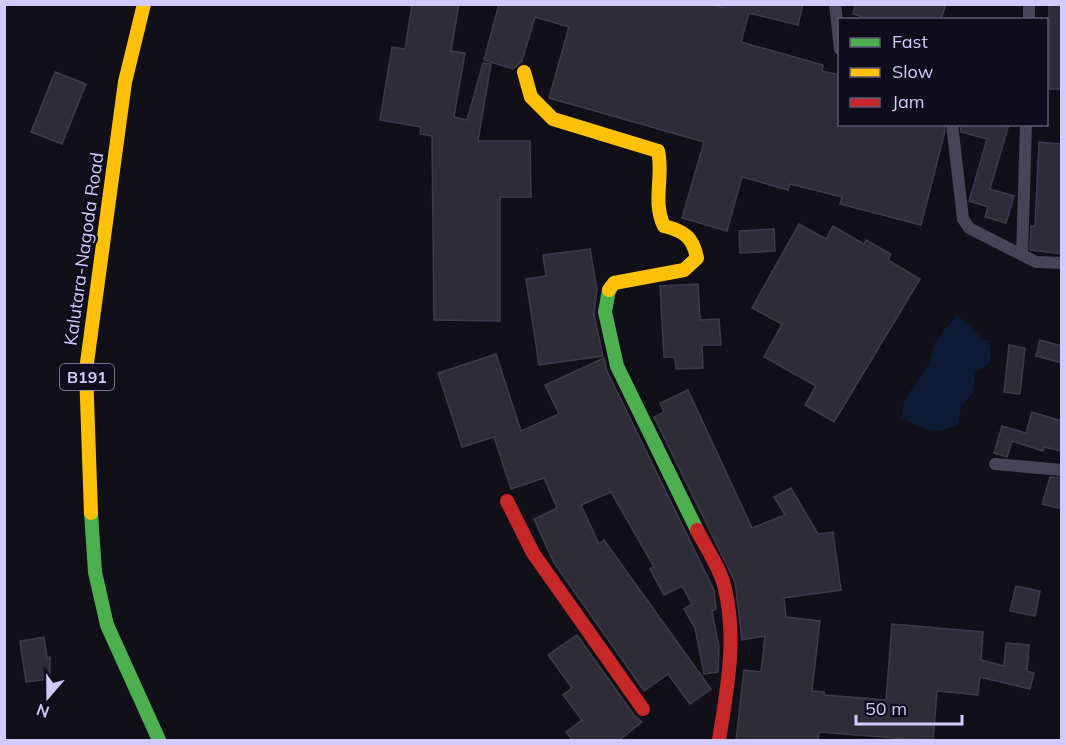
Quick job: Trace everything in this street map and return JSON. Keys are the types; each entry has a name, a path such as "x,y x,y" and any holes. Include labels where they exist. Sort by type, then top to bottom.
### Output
{"street":[{"name":"Kalutara-Nagoda Road","path":"144,4 126,82 86,370 88,480 95,572 106,625 159,741"},
{"path":"835,4 838,31"},
{"path":"524,72 531,97 553,119 658,151 662,162 658,217 664,226 685,232 694,242 696,258 684,270 614,283 607,294 605,312 617,366 725,587 731,648 719,741"},
{"path":"952,126 963,219 969,228 1036,262 1062,263"},
{"path":"1022,255 1026,126"},
{"path":"995,464 1062,470"},
{"path":"507,501 533,553 643,709"}],"water":[{"path":"957,315 983,339 991,341 990,362 975,373 973,393 961,406 958,425 942,430 929,430 902,418 905,399 928,366 936,340"}],"building":[{"path":"412,4 459,4 451,51 465,53 454,117 467,120 483,63 491,64 478,141 530,141 531,197 500,197 500,321 434,320 432,136 420,134 421,127 380,120 392,47 405,49"},
{"path":"499,4 711,4 724,8 725,4 803,4 798,25 749,13 741,42 823,65 822,71 838,75 838,126 944,126 945,131 921,225 840,204 842,197 790,184 788,190 742,177 727,231 682,218 704,142 549,98 569,27 535,17 522,61 513,69 484,60"},
{"path":"855,4 946,4 942,18 863,18 853,14"},
{"path":"1049,4 1062,4 1062,89 1049,89"},
{"path":"55,72 86,84 62,144 31,132"},
{"path":"960,126 1008,126 990,189 1014,196 1006,223 985,217 988,207 969,201 987,139 961,132"},
{"path":"1039,142 1062,144 1062,254 1030,250 1031,226 1035,226"},
{"path":"799,224 826,239 833,226 864,244 866,240 891,254 888,260 920,279 834,422 805,405 816,386 764,357 782,324 752,308"},
{"path":"774,229 775,251 740,253 739,231"},
{"path":"590,249 597,290 594,314 603,356 539,365 526,279 546,276 543,255"},
{"path":"698,284 700,320 719,319 721,345 702,345 703,368 676,369 675,357 664,357 660,286"},
{"path":"1040,340 1062,346 1062,363 1036,356"},
{"path":"1009,345 1025,348 1020,394 1004,392"},
{"path":"496,354 521,431 559,414 545,385 604,358 607,371 714,590 716,609 712,611 719,647 718,672 704,674 695,628 684,609 692,604 682,586 664,595 650,569 654,567 611,492 581,505 599,544 604,540 711,689 690,704 668,674 644,691 554,563 534,519 557,508 544,478 511,489 494,437 462,447 438,373"},
{"path":"688,390 752,528 785,515 774,497 791,488 818,534 833,532 841,590 784,598 786,617 820,621 812,691 824,692 824,695 886,700 892,624 983,632 981,660 1004,666 1006,643 1029,645 1027,671 1034,673 1030,689 980,677 978,695 937,691 933,741 819,732 818,741 736,741 744,670 761,672 765,636 742,640 735,582 654,417 664,412 660,403"},
{"path":"1032,412 1062,421 1062,451 1044,447 1043,451 1012,441 1007,457 994,453 1002,426 1026,433"},
{"path":"1050,477 1062,478 1062,509 1042,504"},
{"path":"1016,586 1040,591 1035,616 1010,611"},
{"path":"577,635 634,715 642,722 618,741 573,741 566,732 582,720 563,695 572,688 548,655"},
{"path":"44,637 47,658 50,657 50,679 26,682 20,641"}],"traffic: fast":[{"path":"609,290 605,312 617,366 697,530"},
{"path":"91,513 95,572 107,625 159,740"}],"traffic: slow":[{"path":"91,513 86,370 125,82 144,4"},
{"path":"524,72 531,97 553,119 658,151 660,170 658,198 664,226 686,236 693,245 697,258 684,270 614,283 609,290"}],"traffic: jam":[{"path":"507,501 533,553 643,709"},
{"path":"697,530 720,574 729,608 730,665 719,740"}]}
